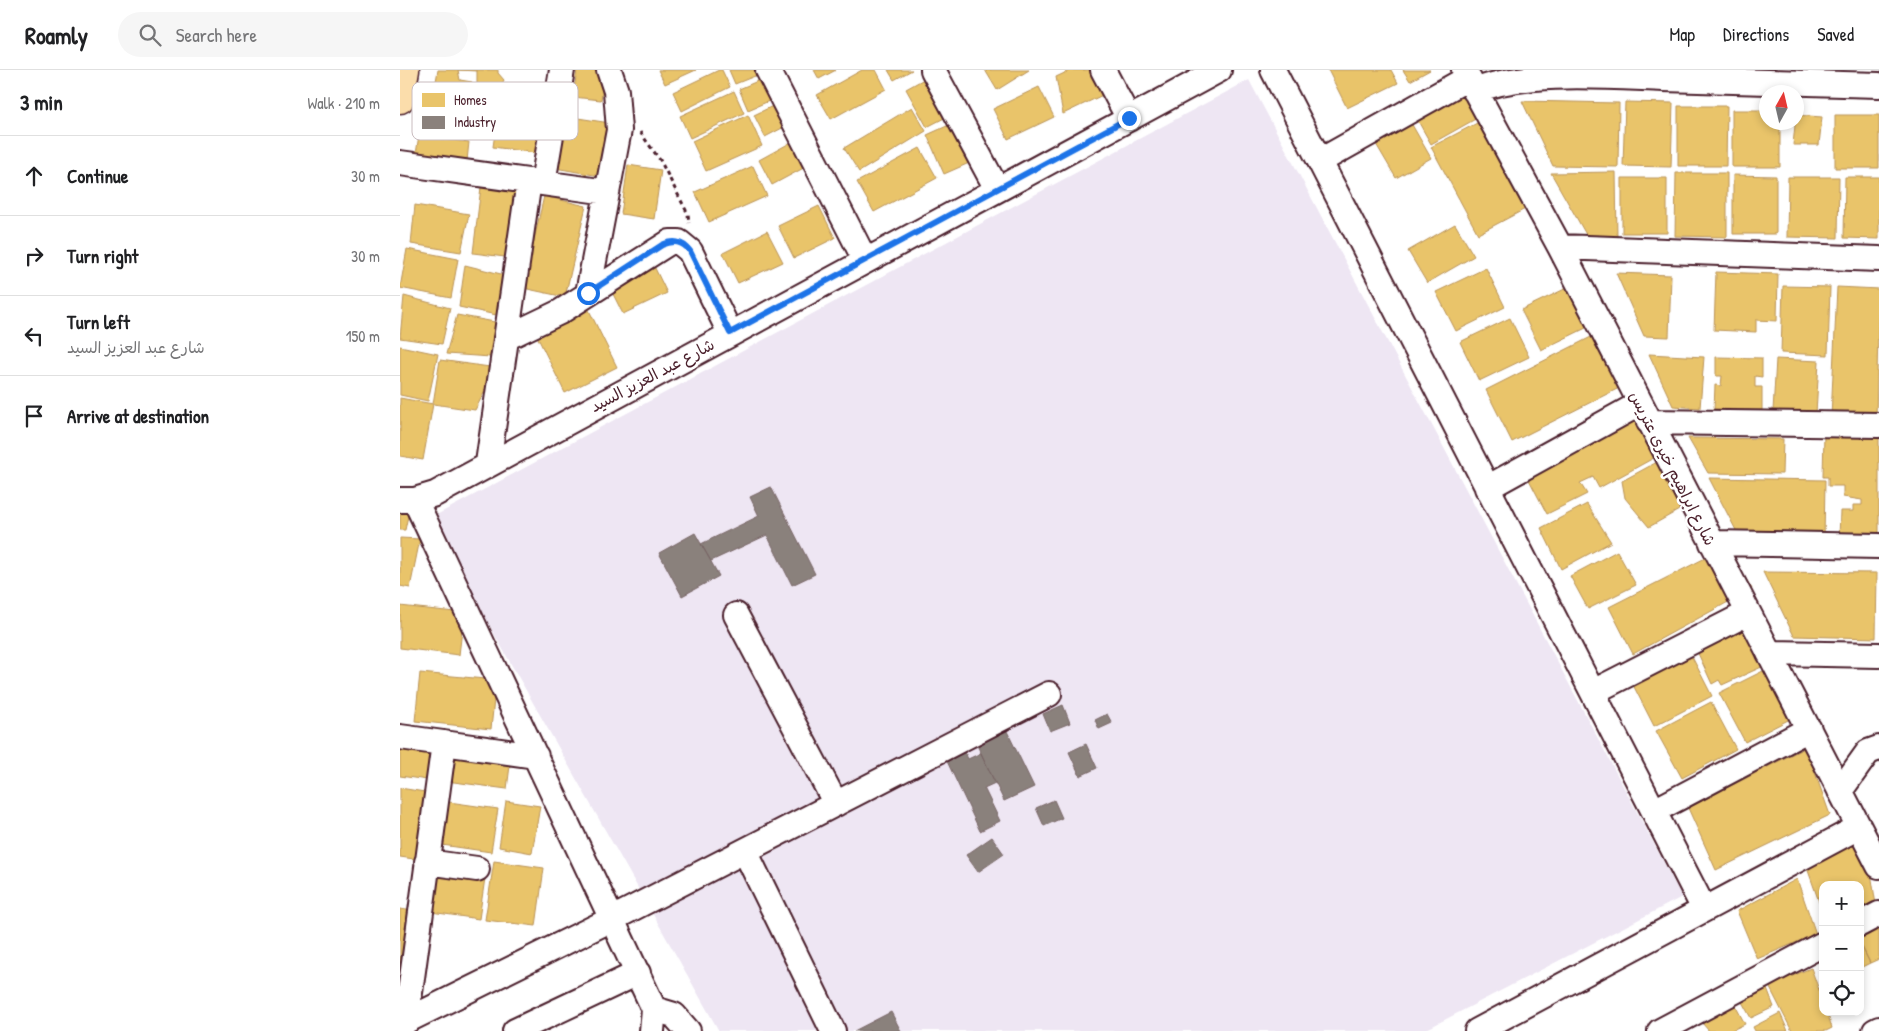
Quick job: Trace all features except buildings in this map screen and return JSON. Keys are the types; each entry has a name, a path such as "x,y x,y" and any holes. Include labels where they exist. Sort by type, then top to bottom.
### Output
{"main road":[{"path":"400,99 405,70"}],"street":[{"path":"588,293 619,130 619,110 616,91 609,70"},
{"path":"768,70 866,260"},
{"path":"933,70 997,190"},
{"path":"1103,70 1129,118"},
{"name":"شارع عبد العزيز السيد","path":"408,500 435,494 488,463 1219,70"},
{"path":"1273,70 1704,908"},
{"path":"1320,161 1469,80 1490,85 1516,81 1592,77 1879,85"},
{"name":"شارع ابراهيم خيرى عتريس","path":"1469,80 1560,247 1879,866"},
{"path":"488,463 506,338 546,140"},
{"path":"400,163 607,192"},
{"path":"506,338 560,312 662,245 670,242 679,242 686,245 730,333"},
{"path":"1560,247 1879,259"},
{"path":"1487,488 1644,413 1879,425"},
{"path":"408,500 536,756 640,979 653,1020 674,1015 688,1031"},
{"path":"1712,543 1879,546"},
{"path":"1593,692 1748,613"},
{"path":"736,615 836,804"},
{"path":"1769,653 1879,655"},
{"path":"403,1023 612,919 1049,694"},
{"path":"1654,811 1809,729"},
{"path":"400,737 536,756"},
{"path":"403,1023 444,743"},
{"path":"1840,791 1868,752 1879,748"},
{"path":"1477,1031 1704,908 1859,827"},
{"path":"745,851 833,1031"},
{"path":"427,862 477,869"},
{"path":"1864,922 1879,914"},
{"path":"1660,1031 1819,946"},
{"path":"527,1028 640,979"},
{"path":"637,1031 640,979"},
{"path":"1875,1031 1879,1029"}],"path":[{"path":"619,110 636,127 660,160 688,214 689,230 686,245"}],"shaded area":[{"path":"1249,80 1682,897 1423,1031 719,1031 429,519"}],"route":[{"path":"588,293 662,245 670,242 679,242 686,245 690,251 730,333 1129,118"}]}
